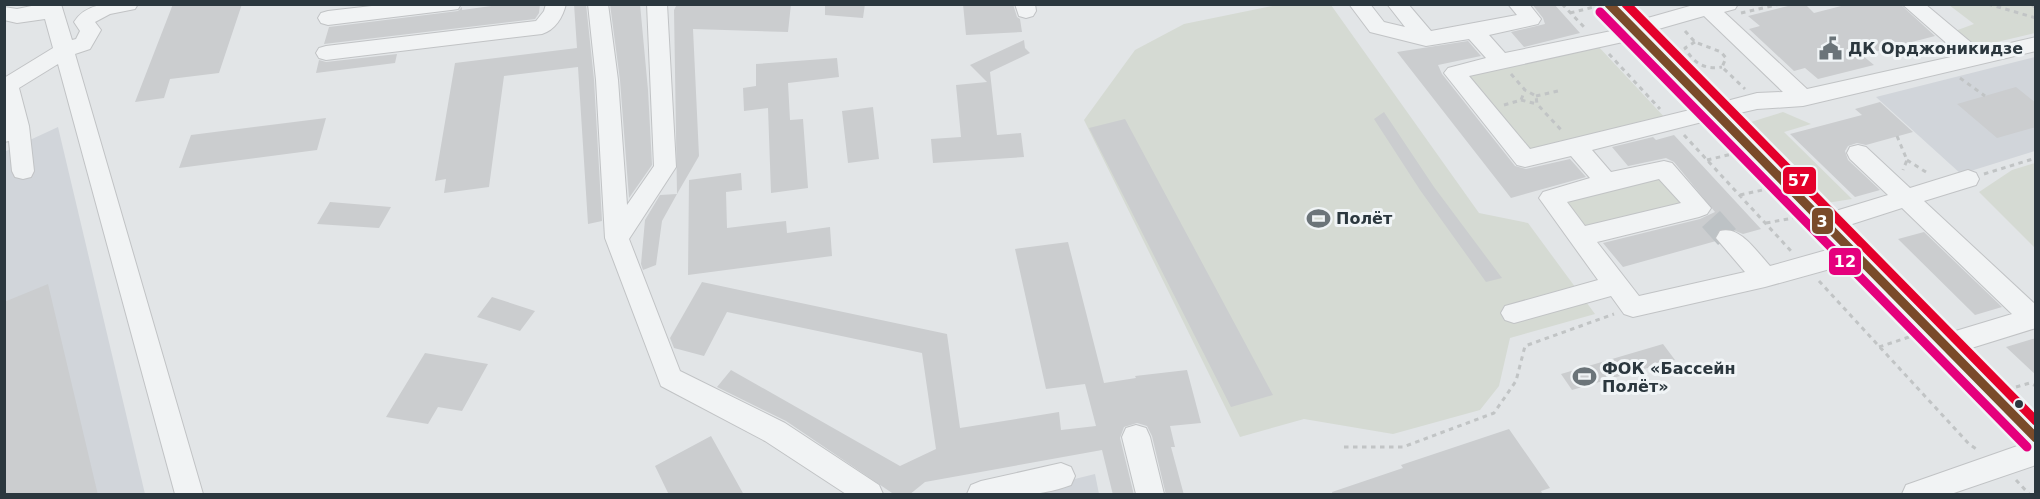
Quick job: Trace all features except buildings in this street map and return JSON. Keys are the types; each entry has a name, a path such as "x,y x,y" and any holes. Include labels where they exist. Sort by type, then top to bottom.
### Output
{"street":[{"path":"22,171 11,130 6,86 65,50 82,44 91,30 84,22 89,15 107,7 128,4"},
{"path":"328,18 451,4"},
{"path":"326,53 542,27 554,13 555,4"},
{"path":"598,4 607,80 617,238 670,378 775,432 869,495"},
{"path":"617,238 665,167 657,4"},
{"path":"1359,4 1377,27 1426,39 1531,18 1518,4"},
{"path":"1397,4 1426,39"},
{"path":"1912,4 1977,58"},
{"path":"1603,5 1634,30 2036,439"},
{"path":"6,15 52,8 189,495"},
{"path":"1803,98 1719,10 1672,18 1634,30 1624,36 1500,61 1455,73 1525,159 1757,101 1803,98 2036,44"},
{"path":"1474,30 1500,61"},
{"path":"1575,146 1606,182"},
{"path":"1858,153 2034,319"},
{"path":"1580,237 1705,214 1664,169 1606,182 1551,198 1615,285 1633,307 1765,277 1798,258 1852,253"},
{"path":"1824,224 1901,193 1968,178"},
{"path":"1728,238 1765,277"},
{"path":"1514,313 1615,285"},
{"path":"1943,346 2034,319"},
{"path":"1136,437 1150,495"},
{"path":"1916,495 2036,452"},
{"path":"981,495 1061,476"}],"path":[{"path":"1719,10 1780,4"},
{"path":"1988,4 2036,18"},
{"path":"2031,4 2036,8"},
{"path":"1570,13 1603,5"},
{"path":"1672,18 1695,42 1721,52 1726,58 1722,67"},
{"path":"1695,42 1685,48 1690,58 1702,68 1722,67"},
{"path":"1500,61 1526,90 1536,96 1562,90"},
{"path":"1944,66 1985,96"},
{"path":"1722,67 1757,101"},
{"path":"1521,100 1526,90"},
{"path":"1536,96 1538,104 1575,146"},
{"path":"1485,109 1521,100 1538,104"},
{"path":"1897,136 1907,159 1901,193"},
{"path":"1707,160 1734,153"},
{"path":"1968,178 2036,158"},
{"path":"1740,195 1767,189"},
{"path":"1766,223 1794,217"},
{"path":"1798,258 1969,444 2002,465 2029,495"},
{"path":"1344,447 1403,447 1494,413 1516,381 1526,346 1633,307"},
{"path":"1879,347 1910,337"},
{"path":"2016,387 2030,383 2036,386"}],"shaded area":[{"name":"Полёт","path":"1277,5 1331,5 1479,213 1528,223 1595,314 1510,338 1499,386 1480,410 1393,434 1304,419 1240,437 1084,120 1135,50 1184,24"},
{"path":"1949,5 2034,5 2035,33 1976,47 1955,31 1974,24"},
{"path":"1597,45 1668,121 1526,155 1463,74"},
{"path":"2035,57 2035,151 1961,174 1876,97"},
{"path":"1783,112 1811,124 1784,132 1852,199 1820,204 1738,126"},
{"path":"58,127 145,494 5,494 4,152"},
{"path":"2036,163 2035,248 1979,192 2012,170"},
{"path":"1659,177 1685,207 1586,231 1562,200"},
{"path":"1095,474 1099,494 1014,494"}],"tunnel":[{"path":"1711,219 1728,238"}],"transit line":[{"name":"3","path":"1609,4 2036,438"},
{"name":"57","path":"1626,4 2036,421"},
{"name":"12","path":"1600,12 2027,447"}],"place":[{"name":"ДК Орджоникидзе","path":"1830,48"},
{"name":"Полёт","path":"1318,218"},
{"name":"ФОК «Бассейн Полёт»","path":"1584,377"}]}
